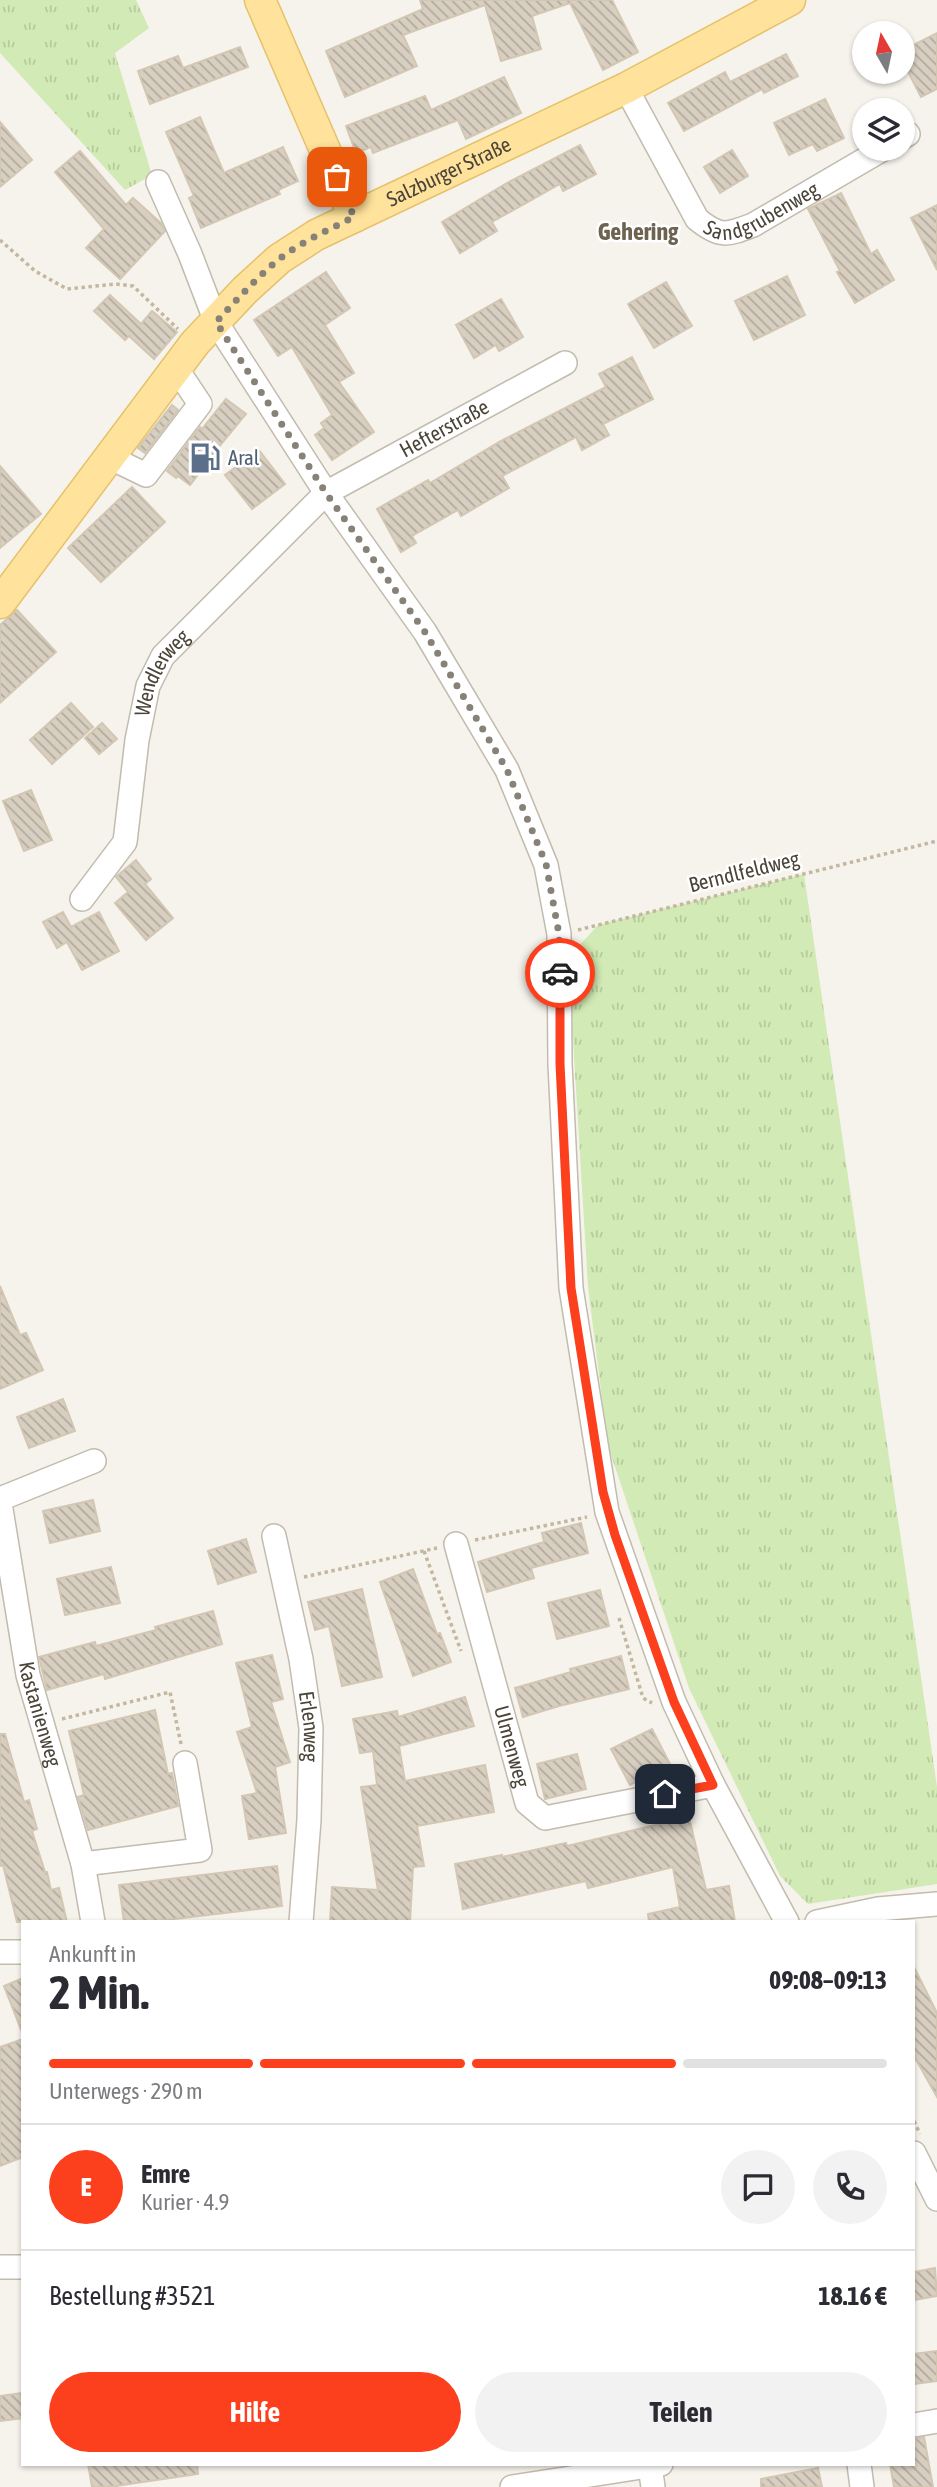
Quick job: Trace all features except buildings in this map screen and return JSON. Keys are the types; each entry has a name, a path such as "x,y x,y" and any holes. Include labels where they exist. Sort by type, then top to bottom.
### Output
{"main road":[{"path":"260,0 354,217"},
{"name":"Salzburger Straße","path":"0,603 195,343 245,290 279,260 316,235 626,88 790,0"}],"street":[{"name":"Sandgrubenweg","path":"626,88 697,219 712,231 732,233 753,225 862,161"},
{"path":"158,182 216,322 326,493 425,632 507,770 546,864 559,934 560,1064 571,1288 603,1492 638,1603 674,1702 713,1785 786,1920"},
{"name":"Hefterstraße","path":"326,493 565,363"},
{"path":"109,457 146,475 200,404 176,368"},
{"name":"Wendlerweg","path":"82,899 125,842 137,740 148,686 163,656 326,493"},
{"path":"0,1501 94,1461"},
{"name":"Kastanienweg","path":"0,1501 28,1675 83,1864 93,1920"},
{"name":"Erlenweg","path":"274,1536 300,1659 311,1728 309,1820 301,1920"},
{"name":"Ulmenweg","path":"456,1544 527,1803 545,1818 713,1785"},
{"path":"83,1864 200,1850 185,1763"},
{"path":"826,1920 878,1909 937,1904"},
{"path":"0,1952 21,1952"},
{"path":"915,2156 937,2199"},
{"path":"0,2267 21,2267"},
{"path":"915,2424 937,2421"},
{"path":"859,2466 862,2487"},
{"path":"512,2487 655,2472"}],"path":[{"path":"0,240 35,271 67,289 117,284 133,286 195,343"},
{"name":"Berndlfeldweg","path":"559,934 937,841"},
{"path":"42,1724 170,1692 185,1763"}],"green space":[{"path":"0,0 136,0 149,28 115,53 152,175 125,190 0,53"},
{"path":"804,874 937,1787 937,1884 808,1904 780,1876 689,1688 608,1446 588,1287 572,1023 576,949 598,925"}],"way so far":[{"path":"337,177 354,217 316,235 279,260 245,290 216,322 326,493 425,632 507,770 546,864 559,934 560,973"}],"place":[{"name":"Aral","path":"205,458"}],"district":[{"name":"Gehering","path":"638,232"}],"route":[{"path":"560,973 560,1064 571,1288 603,1492 607,1512 674,1702 713,1785 665,1794"}]}
